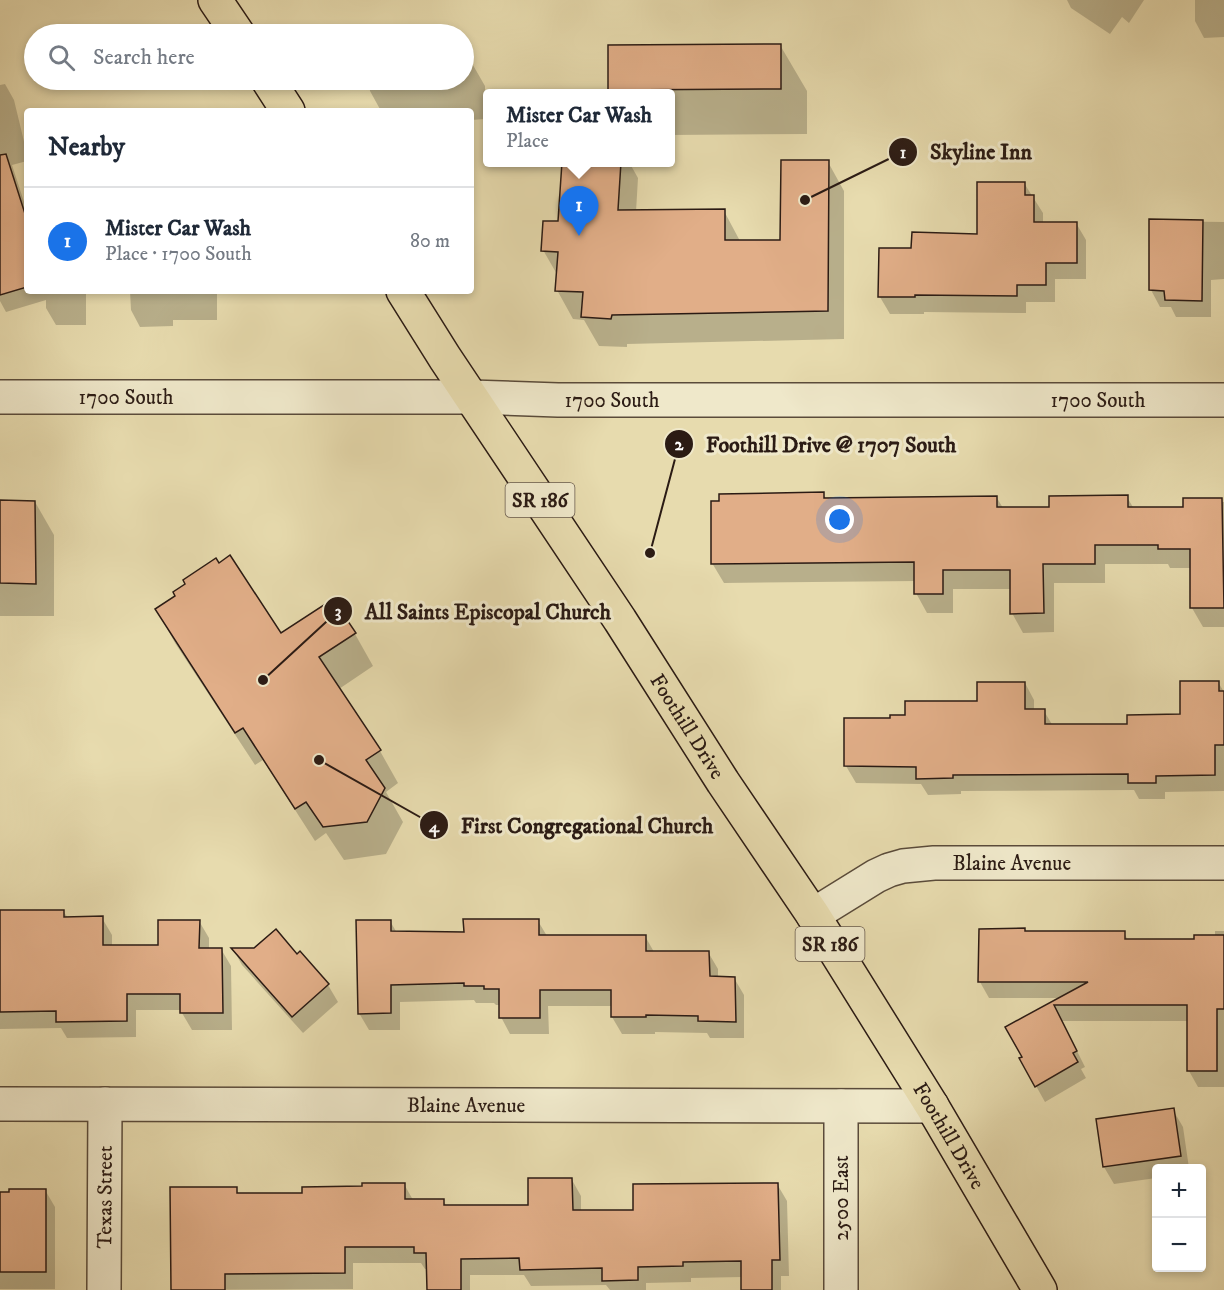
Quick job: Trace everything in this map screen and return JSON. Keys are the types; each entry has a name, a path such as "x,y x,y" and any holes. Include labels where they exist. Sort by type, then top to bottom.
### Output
{"main road":[{"path":"215,0 231,24"},
{"path":"274,90 286,108"},
{"name":"Foothill Drive","path":"405,294 620,620 723,782 813,915 932,1106 1040,1290"}],"street":[{"name":"1700 South","path":"0,397 1224,400"},
{"name":"Blaine Avenue","path":"813,915 876,876 889,870 919,864 1224,863"},
{"name":"Blaine Avenue","path":"0,1104 932,1106"},
{"name":"Texas Street","path":"104,1290 105,1104"},
{"name":"2500 East","path":"841,1106 841,1290"}],"building":[{"path":"781,44 781,89 608,89 608,45"},
{"path":"6,154 24,211 24,288 0,295 0,155"},
{"path":"781,160 829,160 828,311 612,315 611,319 581,317 583,292 555,291 558,252 541,251 543,221 558,221 562,167 621,167 618,210 725,209 725,240 780,240"},
{"path":"977,182 1025,182 1025,195 1034,195 1034,222 1077,222 1077,263 1046,263 1046,285 1017,285 1017,296 878,297 879,248 911,248 912,232 977,234"},
{"path":"1149,219 1203,220 1202,301 1165,300 1164,291 1149,290"},
{"path":"824,492 824,498 997,496 997,507 1049,507 1049,496 1128,495 1128,507 1183,507 1183,498 1222,498 1224,608 1190,608 1190,549 1158,549 1158,545 1095,545 1095,564 1043,564 1044,613 1010,614 1010,570 943,570 943,594 914,594 914,562 711,564 711,501 719,501 719,494"},
{"path":"0,500 35,501 36,584 0,583"},
{"path":"230,555 281,633 333,599 356,633 319,657 381,750 366,760 385,788 367,822 323,827 306,802 295,809 243,728 235,733 155,609 175,596 173,592 185,584 183,580 216,558 219,563"},
{"path":"1180,681 1219,681 1219,691 1224,691 1224,745 1215,745 1215,775 1156,776 1156,783 1128,783 1128,774 953,775 953,778 916,779 916,767 844,766 844,718 890,718 890,715 905,715 905,701 977,701 977,682 1025,682 1025,709 1045,709 1045,724 1127,724 1127,715 1180,714"},
{"path":"0,910 64,910 64,917 103,916 103,945 158,945 158,920 200,920 199,948 222,948 223,1013 180,1013 180,994 127,994 127,1021 56,1022 56,1011 0,1012"},
{"path":"463,919 539,919 539,935 646,935 646,951 709,951 710,976 735,977 736,1022 698,1021 698,1016 611,1017 611,990 540,990 540,1018 499,1018 499,989 464,986 464,983 391,985 391,1013 358,1014 356,920 391,920 391,931 464,932"},
{"path":"1025,928 1025,931 1125,931 1125,939 1194,939 1194,935 1224,935 1224,1009 1217,1009 1217,1071 1187,1071 1187,1005 1054,1005 1077,1051 1073,1053 1078,1062 1035,1087 1005,1027 1088,982 978,982 979,929"},
{"path":"276,929 297,954 300,951 329,984 292,1017 231,948 254,948"},
{"path":"1174,1108 1181,1156 1103,1167 1096,1119"},
{"path":"528,1178 572,1178 573,1210 633,1210 633,1184 778,1183 780,1260 772,1260 772,1290 741,1290 741,1261 683,1262 683,1266 638,1267 638,1280 602,1281 602,1268 520,1270 519,1258 461,1259 461,1290 427,1290 426,1253 414,1253 414,1247 345,1247 345,1273 225,1274 225,1290 171,1290 170,1187 237,1187 237,1193 302,1193 302,1187 405,1183 405,1199 444,1199 444,1205 528,1205"},
{"path":"9,1189 46,1189 46,1272 0,1272 0,1192 9,1192"}],"place":[{"name":"Skyline Inn","path":"805,200"},
{"name":"Mister Car Wash","path":"579,236"},
{"name":"Foothill Drive @ 1707 South","path":"650,553"},
{"name":"All Saints Episcopal Church","path":"263,680"},
{"name":"First Congregational Church","path":"319,760"}]}
